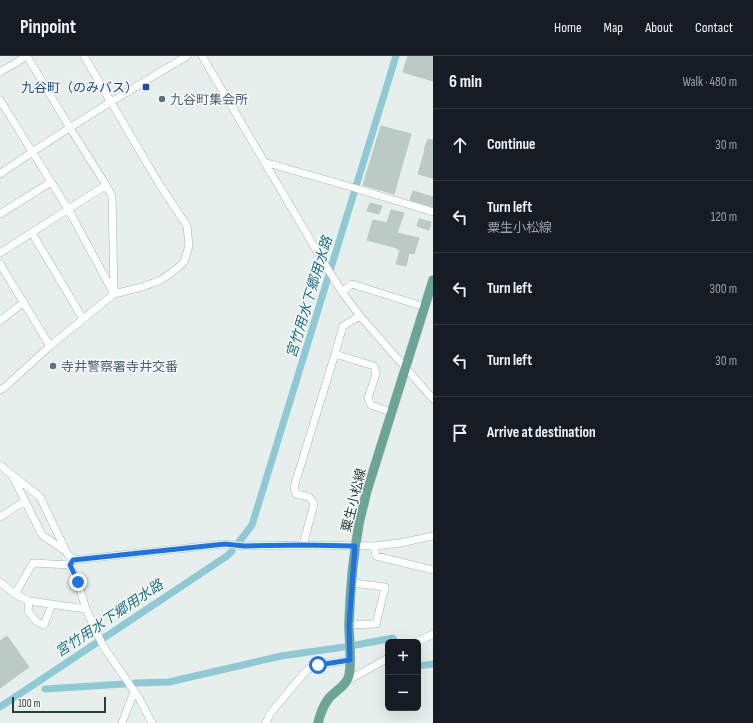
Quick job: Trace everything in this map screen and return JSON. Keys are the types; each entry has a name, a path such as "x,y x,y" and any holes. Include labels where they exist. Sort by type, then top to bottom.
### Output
{"main road":[{"name":"粟生小松線","path":"347,681 350,667 349,625 352,583 355,546 359,523 366,494 433,280"},
{"path":"318,723 321,710 329,698 347,681"}],"street":[{"path":"0,72 27,56 112,196 114,294"},
{"path":"0,390 50,346 114,294 142,287 161,280 184,262 189,246 187,226 158,182 84,56"},
{"path":"0,174 110,101 187,56"},
{"path":"202,56 342,292 360,316 433,399"},
{"path":"0,100 68,210 114,294"},
{"path":"264,162 433,212"},
{"path":"0,214 51,182"},
{"path":"0,253 32,234 106,185"},
{"path":"32,234 83,319"},
{"path":"0,264 50,346"},
{"path":"342,292 352,284 425,307"},
{"path":"0,321 24,302"},
{"path":"303,545 314,504 309,497 296,494 294,488 343,326 360,316"},
{"path":"335,354 374,366 376,374 368,398 371,405 392,412"},
{"path":"0,465 40,497 72,563 86,609 103,646 138,698 152,723"},
{"path":"12,475 42,535 67,553"},
{"path":"0,517 25,500"},
{"path":"15,594 33,563 72,563 225,544 244,546 374,546 400,543 433,536"},
{"path":"374,546 376,556 433,570"},
{"path":"0,582 15,594 29,601 86,609"},
{"path":"349,625 376,624 385,587 352,583"},
{"path":"29,601 28,611 37,622 44,625 52,604"},
{"path":"421,640 433,634"},
{"path":"266,723 270,714 307,670 318,665 350,660"},
{"path":"347,681 385,660"},
{"path":"122,723 134,692"}],"building":[{"path":"408,56 433,56 433,81 403,72"},
{"path":"381,126 411,134 394,194 363,185"},
{"path":"428,139 433,140 433,178 418,174"},
{"path":"413,191 433,197 433,207 410,200"},
{"path":"370,203 382,206 379,214 367,211"},
{"path":"391,210 404,213 397,233 419,238 414,254 409,253 406,266 396,264 400,250 397,248 367,240 373,220 387,223"},
{"path":"419,219 431,222 429,230 417,226"},
{"path":"7,636 29,667 0,688 0,641"}],"waterway":[{"name":"宮竹用水下郷用水路","path":"239,542 252,525 396,56"},
{"name":"宮竹用水下郷用水路","path":"0,707 227,556 232,551"},
{"path":"388,639 394,639"},
{"path":"356,645 385,640"},
{"path":"135,683 169,682 281,656 344,647"},
{"path":"421,666 433,664"},
{"path":"45,689 124,684"}],"place":[{"name":"九谷町（のみバス）","path":"146,87"},
{"name":"九谷町集会所","path":"162,99"},
{"name":"寺井警察署寺井交番","path":"53,366"}],"route":[{"path":"78,582 70,565 73,560 225,544 244,546 355,546 349,625 350,660 318,665"}]}
